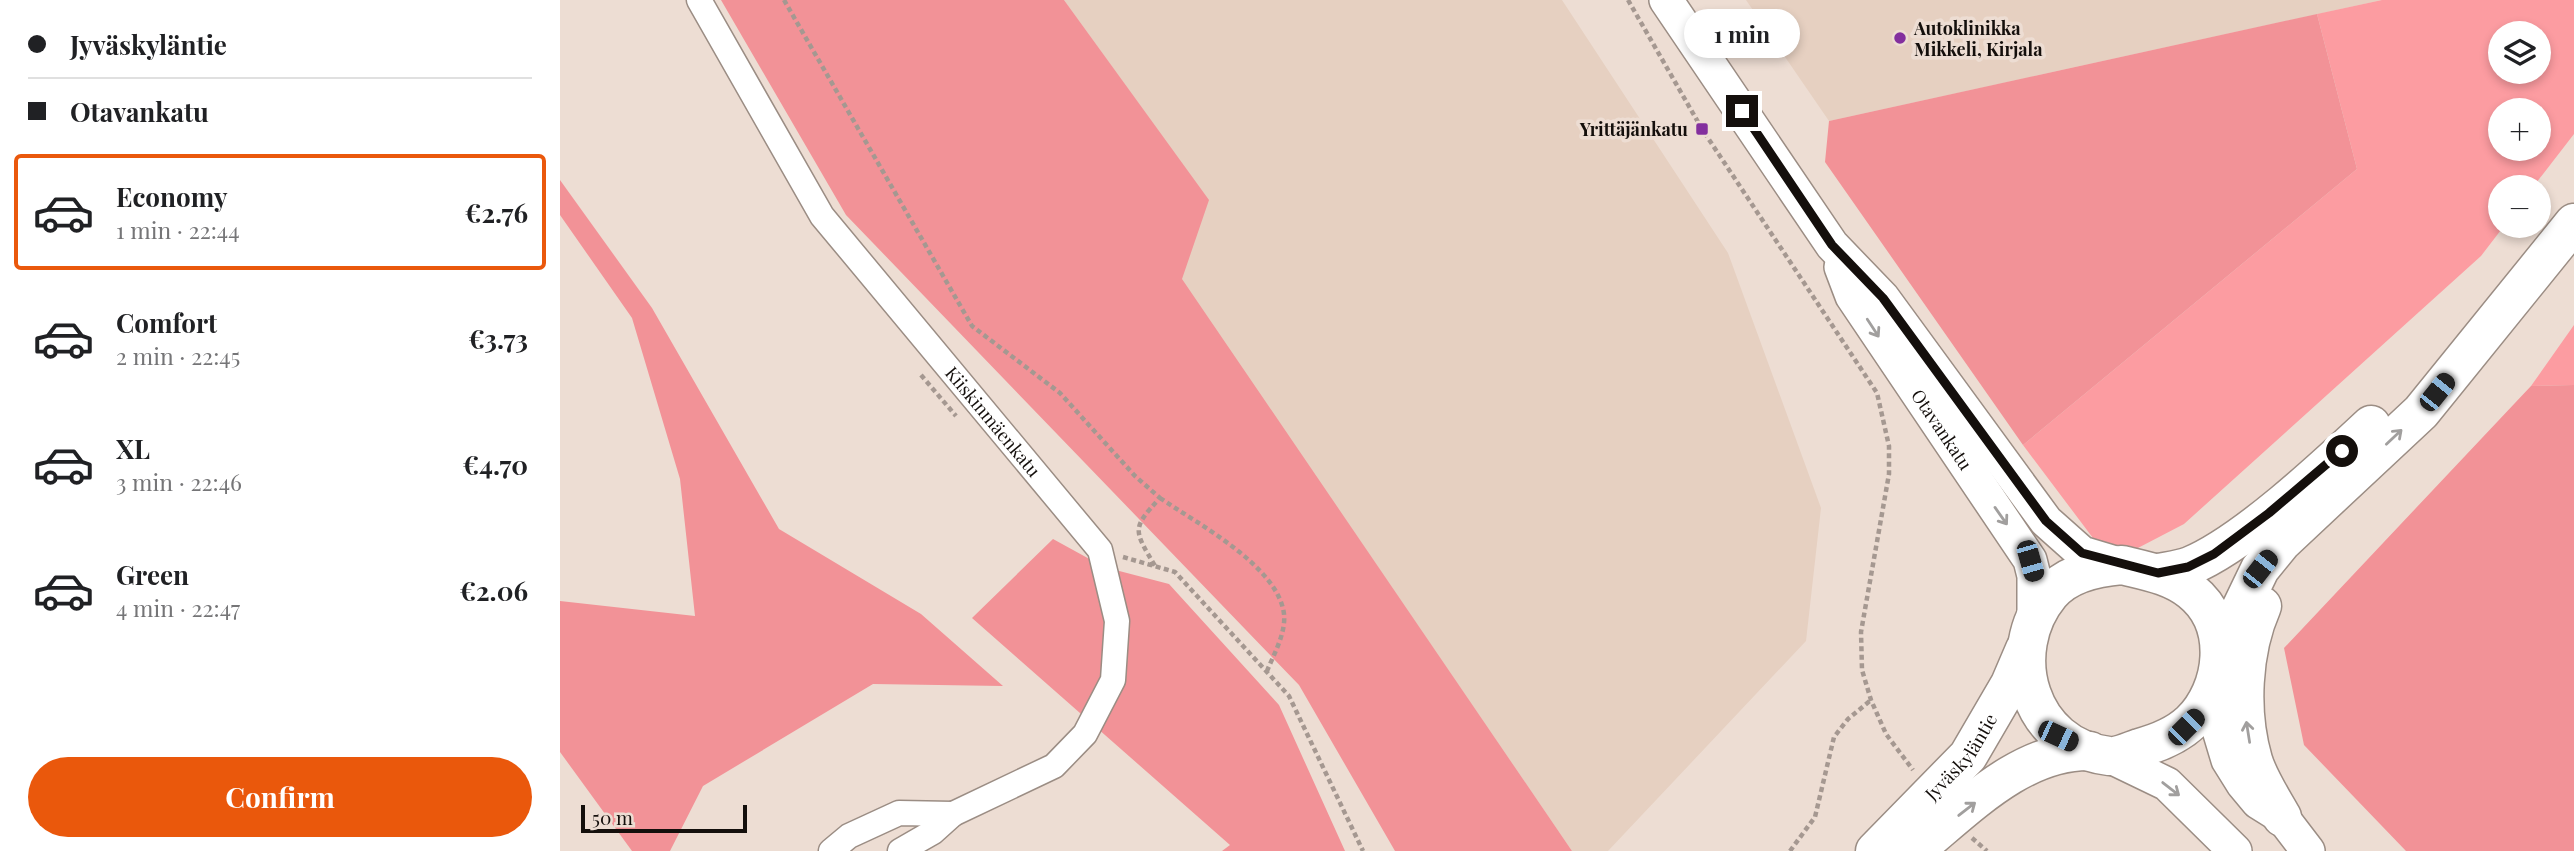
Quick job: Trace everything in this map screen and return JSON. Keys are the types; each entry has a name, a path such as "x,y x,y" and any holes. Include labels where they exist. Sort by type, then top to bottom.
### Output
{"highway":[{"path":"2538,268 2360,435 2269,513 2214,554 2188,567 2090,570 2051,592 2030,634 2028,684 2041,715 2058,736 2100,754 2160,742 2186,727 2210,700 2218,675 2221,650 2260,569 2282,542 2421,412 2538,268 2574,223"},
{"path":"2282,817 2253,761 2247,730 2247,657 2256,619 2273,582 2297,547 2309,518"},
{"path":"2140,569 2180,583 2200,600 2213,624 2221,650"},
{"name":"Jyväskyläntie","path":"1875,851 1968,756 2010,684 2030,634"},
{"name":"Jyväskyläntie","path":"1914,851 1986,793 2028,765 2061,751 2100,754"}],"main road":[{"name":"Otavankatu","path":"1666,0 1832,245 1883,298 2046,521 2082,553 2140,569"},
{"name":"Otavankatu","path":"1832,245 1852,296 2030,561 2034,576 2030,634"},
{"path":"2210,700 2216,730 2228,760 2258,802 2282,817 2308,851"},
{"path":"2100,754 2167,785 2235,851"}],"street":[{"name":"Kiiskinmäenkatu","path":"699,0 822,216 1100,551 1117,621 1113,680 1085,734 1054,766 953,814 933,832 900,851"},
{"name":"Kiiskinmäenkatu","path":"831,851 849,836 899,813 953,814"}],"path":[{"path":"784,0 972,327 1060,393 1135,476 1160,498 1246,558 1278,590 1284,616 1282,633 1267,671"},
{"path":"1628,0 1702,129 1877,393 1889,446 1889,474 1861,632 1862,670 1871,700 1886,734 1917,775"},
{"path":"1155,567 1138,536 1140,519 1160,498"},
{"path":"1100,551 1175,572 1289,696 1363,851"},
{"path":"1790,851 1815,817 1833,737 1848,719 1871,700"},
{"path":"1966,833 1987,851"}],"shaded area":[{"path":"721,0 1064,0 1209,200 1182,279 1572,851 1395,851 1299,685 846,215"},
{"path":"1064,0 1562,0 1728,253 1821,508 1806,641 1608,851 1572,851 1181,279 1208,200"},
{"path":"1746,0 2382,0 1829,121"},
{"path":"2382,0 2574,0 2574,134 2542,175 2488,175 2488,238 2495,238 2481,256 2184,524 2111,562 2023,445 2357,169 2317,14"},
{"path":"2317,14 2357,169 2023,445 1825,162 1829,121"},
{"path":"560,180 652,308 779,529 921,614 1003,686 873,684 703,786 670,851 632,851 560,752 560,601 695,616 680,479 632,318 560,215"},
{"path":"2574,325 2574,385 2531,386"},
{"path":"2574,385 2574,851 2406,851 2304,745 2284,648 2531,386"},
{"path":"1053,539 1104,567 1169,584 1279,705 1345,851 1222,851 1230,845 972,618"}],"place":[{"name":"Autoklinikka Mikkeli, Kirjala","path":"1900,38"},
{"name":"Yrittäjänkatu","path":"1702,129"}],"route":[{"path":"1742,111 1832,245 1883,298 2046,521 2082,553 2097,560 2158,573 2188,567 2214,554 2269,513 2342,451"}]}
